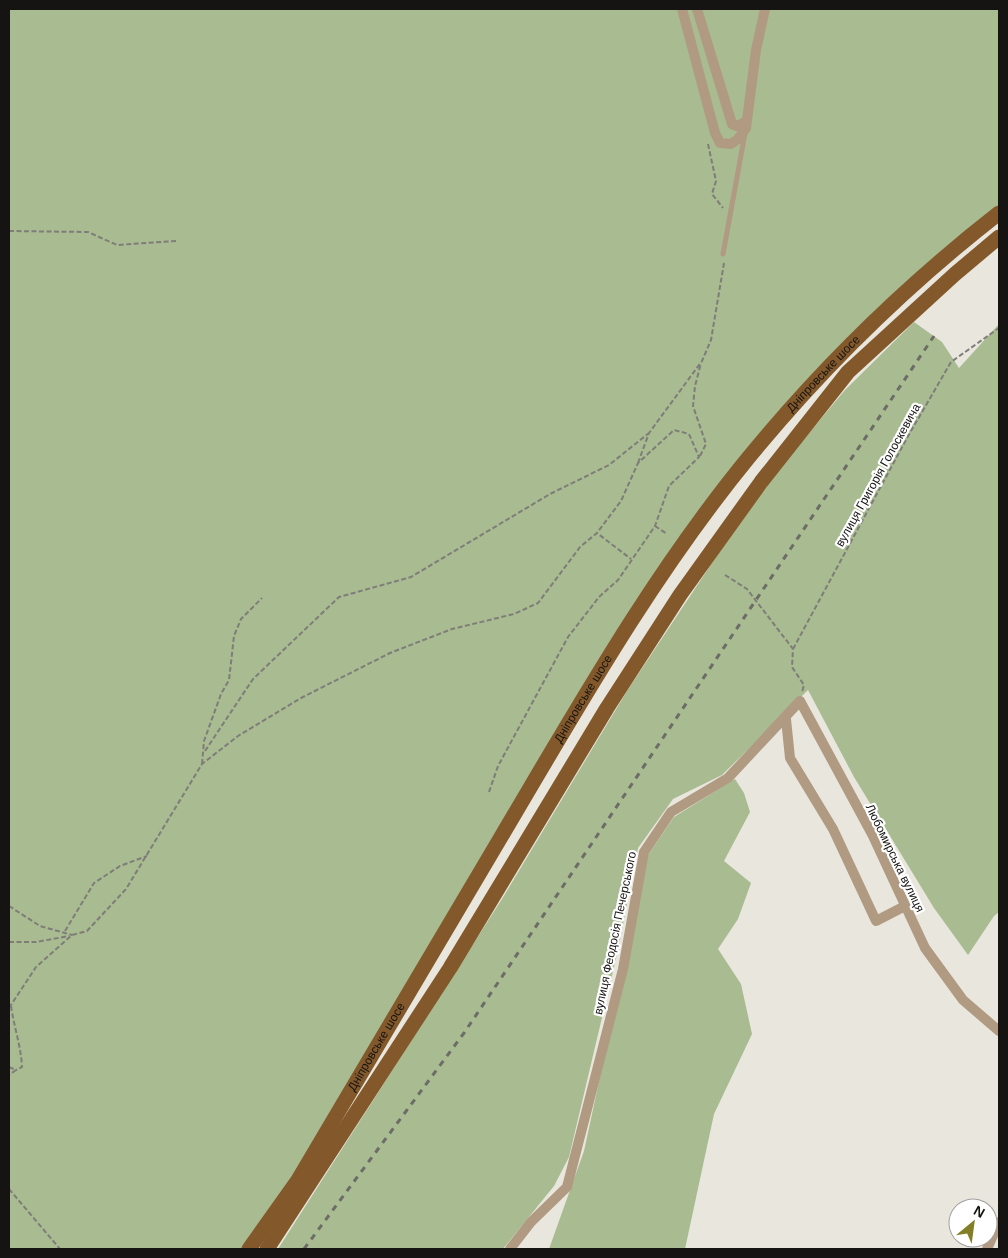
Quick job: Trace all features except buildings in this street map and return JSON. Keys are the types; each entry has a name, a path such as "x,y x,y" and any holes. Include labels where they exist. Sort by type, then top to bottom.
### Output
{"main road":[{"name":"Дніпровське шосе","path":"249,1249 298,1180 608,657 677,553 748,458 825,371 908,291 999,213"},
{"name":"Дніпровське шосе","path":"267,1249 450,968 607,708 680,595 761,482 848,372 955,274 999,238"}],"street":[{"path":"682,9 715,134 720,143 730,144 738,138 746,124 756,50 765,9"},
{"path":"697,9 732,124 737,126 746,124"},
{"path":"800,701 786,719 790,758 833,829 876,921 905,906"},
{"name":"Любомирська вулиця","path":"800,701 872,834 924,948 963,1000 999,1031"},
{"name":"вулиця Феодосія Печерського","path":"510,1249 531,1222 567,1187 623,969 644,852 671,812 728,778 756,746 786,719"},
{"path":"987,1249 999,1222"}],"lane":[{"path":"723,254 731,218 746,124"}],"path":[{"path":"715,134 708,144 716,180 712,194 731,218"},
{"path":"9,231 88,232 117,245 176,241"},
{"path":"489,792 498,766 568,637 599,597 618,580 655,526 669,486 700,457 706,444 693,406 695,386 712,334 724,268 723,254"},
{"name":"вулиця Григорія Голоскевича","path":"793,649 907,438 951,362 999,328"},
{"path":"202,764 238,736 300,698 390,653 452,629 514,614 538,603 580,547 597,533 621,501 649,434 702,361"},
{"path":"638,463 674,430 689,434 700,457"},
{"path":"9,942 36,942 87,931 126,889 202,764 205,752 252,679 339,597 411,577 550,494 609,465 649,434"},
{"path":"655,526 667,534"},
{"path":"597,533 632,559"},
{"path":"724,575 747,589 793,649 792,667 804,685 800,701"},
{"path":"205,752 204,741 221,694 229,680 234,636 241,619 262,598"},
{"path":"65,932 94,883 120,866 147,856"},
{"path":"9,906 40,926 72,935"},
{"path":"9,1075 22,1067 21,1047 16,1035 10,1007 36,967 72,935"},
{"path":"9,1067 16,1070"},
{"path":"9,1189 60,1249"}],"green space":[{"path":"9,9 999,9 999,213 825,371 677,553 249,1249 9,1249"},
{"path":"914,322 942,342 959,368 999,324 999,912 994,916 968,955 934,908 854,777 808,690 722,775 673,799 638,848 618,950 569,1157 554,1186 503,1249 278,1249 502,899 627,691 722,548 764,487 845,390"},
{"path":"735,779 744,793 750,812 724,861 751,883 738,919 718,949 741,984 752,1034 714,1114 685,1249 549,1249 584,1151 648,855 674,817"}],"railway":[{"path":"304,1249 464,1033 934,336"}]}
